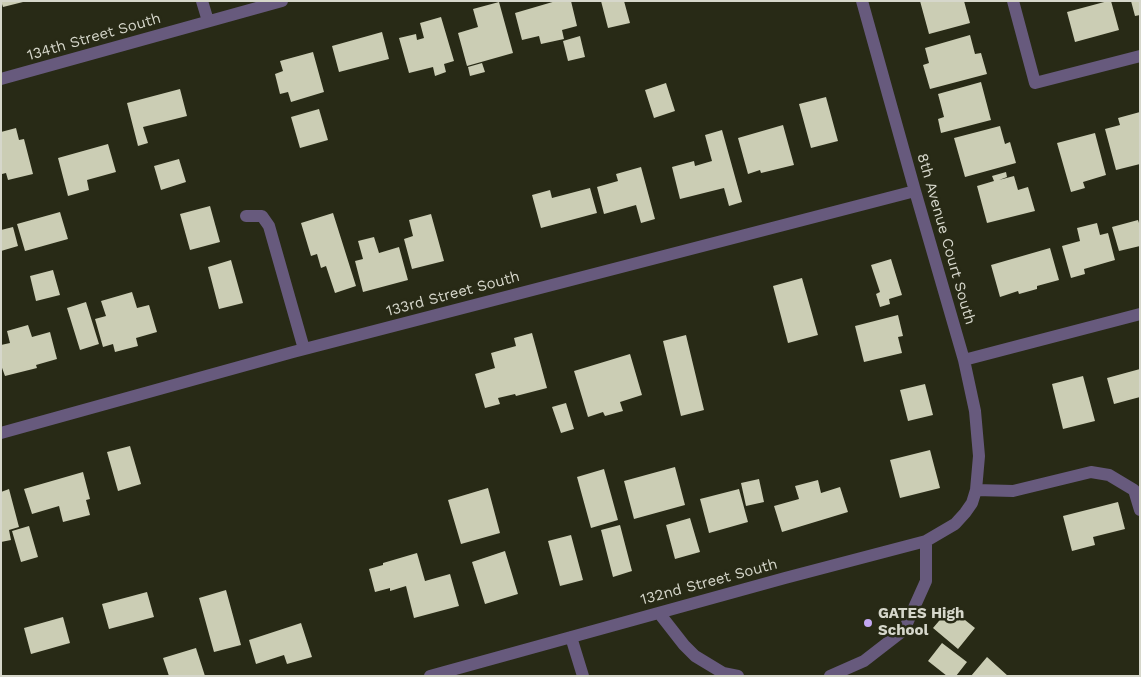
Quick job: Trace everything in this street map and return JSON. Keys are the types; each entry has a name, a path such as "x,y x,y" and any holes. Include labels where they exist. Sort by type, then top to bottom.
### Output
{"street":[{"path":"202,1 208,21"},
{"name":"134th Street South","path":"1,80 282,1"},
{"name":"8th Avenue Court South","path":"862,1 964,360 974,411 979,456 976,490"},
{"path":"1013,1 1035,83 1140,56"},
{"name":"133rd Street South","path":"1,433 304,350 915,191"},
{"path":"246,216 262,216 269,226 304,350"},
{"path":"964,360 1140,314"},
{"path":"976,490 1013,490 1091,472 1109,475 1134,490 1140,510"},
{"name":"132nd Street South","path":"430,676 926,541 960,519 972,503 976,490"},
{"path":"830,676 864,661 904,630 926,582 926,541"},
{"path":"659,613 695,656 723,673 738,676"},
{"path":"572,637 583,676"}],"building":[{"path":"1,1 23,1 23,2 3,7"},
{"path":"556,1 571,1 577,26 562,30 564,39 541,44 539,36 522,40 515,13"},
{"path":"601,1 624,1 630,23 608,28"},
{"path":"920,1 964,1 970,23 929,34"},
{"path":"1111,1 1119,30 1075,42 1067,12"},
{"path":"1131,1 1140,1 1140,15 1135,16"},
{"path":"499,2 513,53 467,66 458,33 478,27 473,9"},
{"path":"441,17 454,61 444,64 446,72 435,76 433,67 409,73 399,38 416,34 417,40 424,38 420,23"},
{"path":"382,32 389,59 339,72 332,46"},
{"path":"970,35 975,54 981,53 987,74 930,89 923,65 929,63 925,48"},
{"path":"580,36 585,57 568,61 563,41"},
{"path":"313,52 324,92 291,102 288,92 280,94 275,74 283,71 280,61"},
{"path":"482,63 485,72 470,76 468,67"},
{"path":"981,82 991,120 941,133 938,119 944,117 938,94"},
{"path":"666,83 675,111 654,118 645,90"},
{"path":"180,89 187,116 143,127 148,143 138,146 127,103"},
{"path":"826,97 838,141 811,148 799,104"},
{"path":"319,109 328,140 300,148 291,117"},
{"path":"1140,112 1140,164 1116,170 1105,129 1120,125 1118,118"},
{"path":"783,125 794,165 761,173 760,170 748,174 738,138"},
{"path":"1000,126 1005,144 1010,142 1016,163 965,177 954,138"},
{"path":"16,128 19,140 24,139 33,174 8,180 6,173 1,173 1,132"},
{"path":"722,130 742,202 729,206 724,188 680,199 672,167 694,161 695,166 712,161 705,135"},
{"path":"1095,133 1106,175 1083,182 1085,188 1071,192 1057,143"},
{"path":"108,144 116,172 87,180 89,190 68,196 58,158"},
{"path":"179,159 186,182 161,190 154,166"},
{"path":"641,167 655,219 641,223 636,205 604,214 597,187 618,181 616,174"},
{"path":"1006,172 1007,177 999,180 1014,176 1018,190 1028,187 1035,211 987,223 977,186 994,181 992,176"},
{"path":"590,188 597,213 541,228 532,195 550,190 552,198"},
{"path":"210,206 220,242 190,250 180,214"},
{"path":"60,212 68,239 25,251 17,224"},
{"path":"333,213 356,286 335,293 326,266 321,268 317,254 311,256 301,223"},
{"path":"431,214 444,261 412,269 404,239 413,236 409,220"},
{"path":"1138,220 1140,226 1140,246 1119,251 1112,227"},
{"path":"1097,223 1100,235 1108,233 1115,260 1084,269 1085,274 1071,278 1062,246 1080,241 1077,228"},
{"path":"13,227 18,246 1,251 1,230"},
{"path":"374,237 379,253 399,247 408,280 363,292 355,261 363,259 358,241"},
{"path":"1050,248 1059,280 1037,286 1037,289 1019,294 1018,291 1000,297 991,265"},
{"path":"891,259 902,295 889,299 890,304 880,307 876,294 880,292 871,265"},
{"path":"231,260 243,303 219,309 208,267"},
{"path":"53,270 60,295 36,301 30,276"},
{"path":"802,278 818,335 788,343 773,286"},
{"path":"132,292 137,308 149,305 157,332 136,338 138,346 115,352 113,344 103,347 95,319 106,316 101,301"},
{"path":"86,302 99,344 80,350 67,308"},
{"path":"898,315 903,336 898,337 902,353 864,362 855,326"},
{"path":"28,325 32,337 50,332 57,359 36,365 37,368 5,376 1,365 1,345 10,343 7,331"},
{"path":"532,333 547,388 516,396 515,394 498,398 500,404 485,408 475,374 495,368 491,353 516,346 514,338"},
{"path":"686,335 704,410 681,416 663,341"},
{"path":"630,354 642,395 620,402 623,411 605,416 603,412 588,417 574,371"},
{"path":"1140,369 1140,397 1114,404 1107,378"},
{"path":"1083,376 1095,421 1063,429 1052,384"},
{"path":"925,384 933,415 908,421 900,390"},
{"path":"566,403 574,429 561,433 552,407"},
{"path":"130,446 141,484 118,491 107,452"},
{"path":"930,450 940,488 900,498 890,460"},
{"path":"675,467 685,505 634,519 624,481"},
{"path":"604,469 618,520 591,528 577,477"},
{"path":"83,472 90,499 86,500 90,515 63,522 59,506 32,514 24,489"},
{"path":"759,479 764,502 746,506 741,483"},
{"path":"818,480 821,493 840,487 848,512 782,532 774,506 799,499 795,486"},
{"path":"488,488 500,533 461,544 448,500"},
{"path":"9,489 19,527 9,530 11,540 1,542 1,492"},
{"path":"739,489 748,522 709,533 700,499"},
{"path":"1118,502 1125,529 1093,537 1095,545 1072,551 1063,516"},
{"path":"690,518 700,552 675,559 666,525"},
{"path":"620,525 632,571 613,577 601,530"},
{"path":"29,526 38,557 21,562 12,531"},
{"path":"571,535 583,580 560,586 548,541"},
{"path":"505,551 518,594 485,604 472,562"},
{"path":"417,553 425,581 450,574 459,606 414,618 406,586 390,591 390,588 375,592 369,569"},
{"path":"226,590 241,645 214,652 199,598"},
{"path":"147,592 154,617 109,629 102,604"},
{"path":"950,608 975,628 958,649 933,628"},
{"path":"63,617 70,643 31,654 24,628"},
{"path":"301,623 312,657 287,664 284,655 256,664 249,640"},
{"path":"942,643 967,662 956,676 947,676 928,661"},
{"path":"196,648 205,676 169,676 163,658"},
{"path":"987,657 1008,676 971,676"}],"place":[{"name":"GATES High School","path":"868,623"}]}
